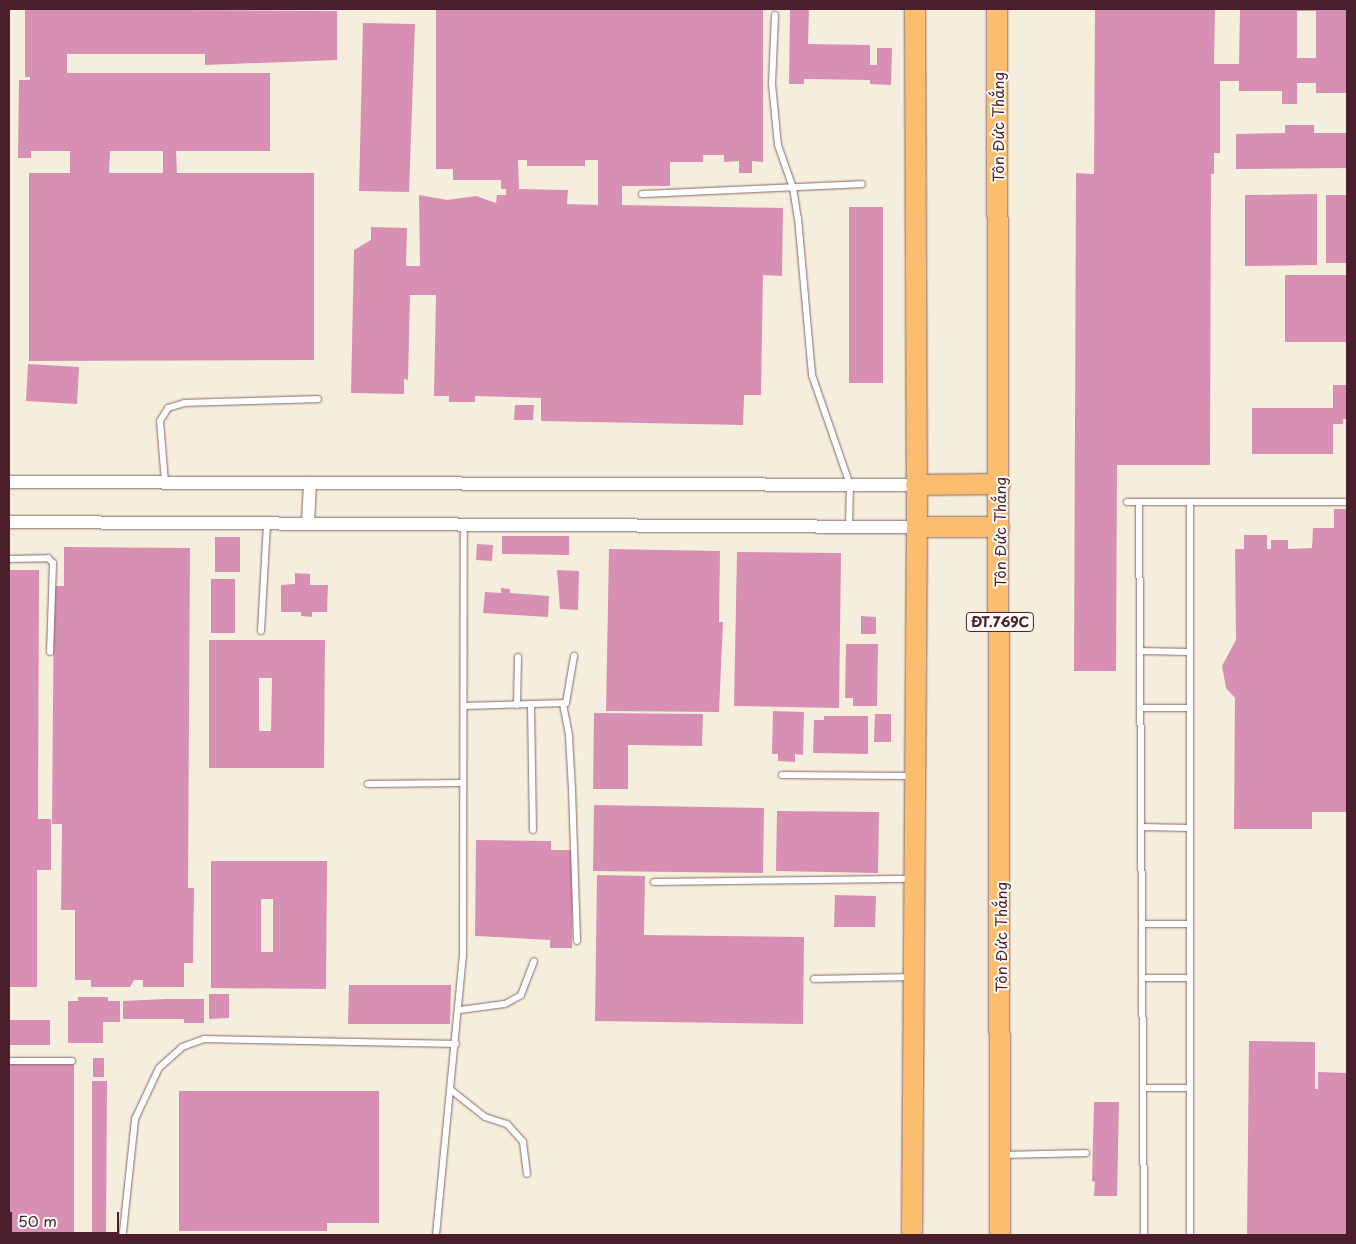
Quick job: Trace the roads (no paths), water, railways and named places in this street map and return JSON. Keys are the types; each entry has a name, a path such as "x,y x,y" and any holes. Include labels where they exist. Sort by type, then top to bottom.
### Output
{"main road":[{"path":"912,1235 917,527 915,9"},
{"name":"Tôn Đức Thắng","path":"997,9 1002,1155 1000,1235"},
{"path":"916,485 1000,484"},
{"path":"917,527 999,527"}],"street":[{"path":"9,482 916,485"},
{"path":"308,523 310,483"},
{"path":"9,522 917,527"}],"lane":[{"path":"775,15 772,84 778,144 793,188 812,375 850,485 849,526"},
{"path":"642,194 862,184"},
{"path":"165,482 160,421 168,408 184,403 318,399"},
{"path":"1127,502 1347,502"},
{"path":"1139,502 1144,1235"},
{"path":"1190,502 1190,1235"},
{"path":"261,632 267,524"},
{"path":"436,1235 460,1010 464,524"},
{"path":"9,559 48,558 53,563 50,652"},
{"path":"1140,651 1190,652"},
{"path":"464,706 562,704 568,700 574,656"},
{"path":"518,657 518,705"},
{"path":"562,704 572,780 577,941"},
{"path":"531,705 533,830"},
{"path":"1140,708 1190,708"},
{"path":"782,775 916,776"},
{"path":"368,784 463,783"},
{"path":"1141,827 1190,828"},
{"path":"654,882 914,879"},
{"path":"1142,924 1190,924"},
{"path":"460,1010 505,1004 521,995 530,977 534,961"},
{"path":"814,979 914,977"},
{"path":"1142,978 1190,978"},
{"path":"123,1232 135,1119 159,1068 182,1048 204,1039 456,1044"},
{"path":"9,1061 72,1061"},
{"path":"1143,1088 1190,1088"},
{"path":"451,1090 485,1117 507,1124 523,1142 527,1174"},
{"path":"1002,1155 1086,1153"}]}
